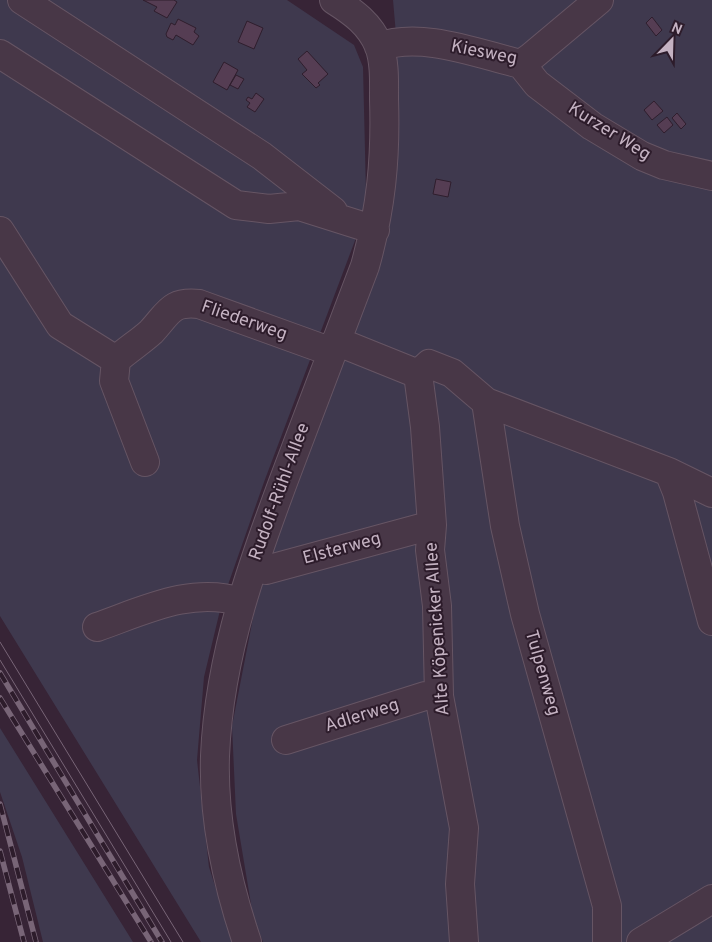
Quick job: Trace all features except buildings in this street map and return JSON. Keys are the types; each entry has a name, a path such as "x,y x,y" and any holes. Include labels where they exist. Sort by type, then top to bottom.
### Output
{"street":[{"path":"22,0 262,156 344,219"},
{"path":"334,0 360,18 372,32 379,47"},
{"name":"Kiesweg","path":"379,47 396,41 427,42 521,64 599,0"},
{"name":"Rudolf-Rühl-Allee","path":"247,942 227,869 218,814 215,757 222,687 241,602 365,266 375,230 383,182 385,146 384,91 379,47"},
{"path":"0,54 236,205 269,209 299,206 375,230"},
{"name":"Kurzer Weg","path":"521,64 537,84 592,126 642,156 664,165 712,176"},
{"path":"0,231 60,325 116,360 114,380 144,462"},
{"name":"Fliederweg","path":"116,360 150,332 170,308 184,302 199,304 418,374"},
{"path":"418,374 429,364 452,372 486,402 670,472 712,493"},
{"name":"Alte Köpenicker Allee","path":"418,374 425,426 432,525 430,550 437,606 438,696 464,828 460,884 464,942"},
{"name":"Tulpenweg","path":"486,402 504,526 525,614 607,906 608,942"},
{"path":"670,472 712,621"},
{"name":"Elsterweg","path":"253,567 266,570 432,525"},
{"path":"97,627 168,602 193,597 227,598 241,602"},
{"name":"Adlerweg","path":"286,740 426,696 438,696"},
{"path":"641,942 712,899"}],"shaded area":[{"path":"0,0 287,0 354,45 363,67 366,193 362,222 264,482 222,602 204,677 197,760 209,867 233,942 201,942 0,616"},
{"path":"393,0 712,0 712,942 263,942 253,916 236,814 232,726 259,587 353,335 391,55 397,46"},
{"path":"0,728 133,942 43,942 22,857 0,792"}],"tram line":[{"path":"0,642 183,942"},
{"path":"0,660 171,942"}],"railway":[{"path":"0,673 162,942"},
{"path":"0,698 151,942"},
{"path":"0,804 36,942"},
{"path":"0,851 24,942"}]}
